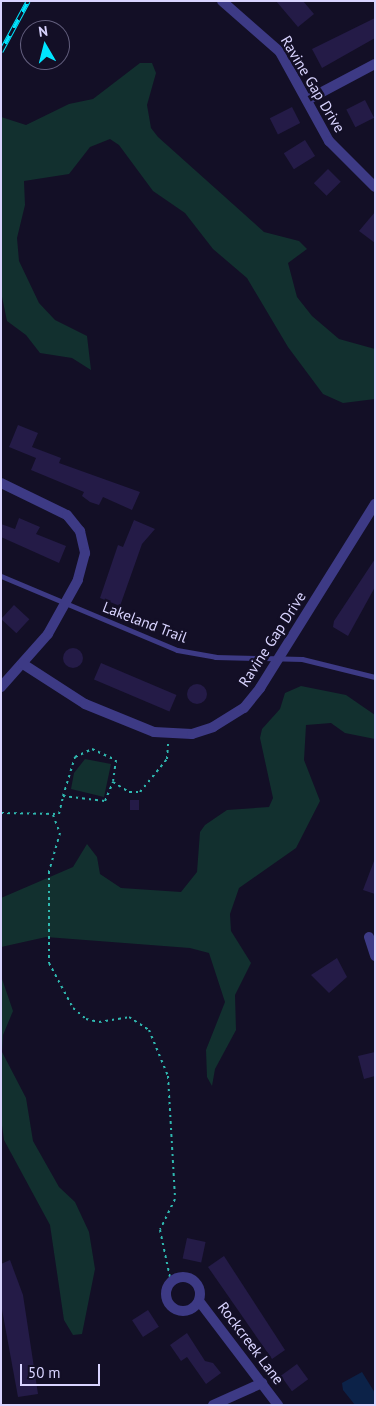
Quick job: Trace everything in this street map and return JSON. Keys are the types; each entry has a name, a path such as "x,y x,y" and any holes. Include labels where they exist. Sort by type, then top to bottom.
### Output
{"street":[{"name":"Ravine Gap Drive","path":"222,1 267,37 340,154 375,186"},
{"path":"307,100 375,64"},
{"path":"1,483 58,509 80,531 84,564 66,604 23,664 1,687"},
{"name":"Ravine Gap Drive","path":"23,664 85,704 168,734 192,734 229,719 260,688 375,504"},
{"path":"369,937 375,956"},
{"path":"184,1277 194,1281 199,1301 186,1311 174,1309 166,1294 171,1282 184,1277"},
{"name":"Rockcreek Lane","path":"199,1301 278,1405"},
{"path":"213,1405 262,1383"}],"lane":[{"name":"Lakeland Trail","path":"1,576 177,650 215,657 322,662 375,676"}],"path":[{"path":"113,782 129,792 140,792 167,759 168,734"},
{"path":"1,813 53,815 62,810 63,796 74,757 92,749 116,760 113,782 105,801 63,796"},
{"path":"53,815 59,824 50,871 49,963 72,1008 86,1019 99,1022 129,1017 149,1030 159,1049 168,1076 176,1188 175,1199 160,1230 171,1282"}],"green space":[{"path":"140,63 152,63 156,73 147,105 151,128 158,137 264,232 299,241 307,249 288,263 297,297 312,316 339,339 375,349 375,399 343,403 323,394 288,347 247,278 213,249 185,213 153,191 119,145 110,139 90,147 69,174 24,181 25,205 17,238 19,261 39,303 55,320 87,336 91,370 72,358 40,353 26,335 7,321 1,292 1,117 26,125 69,104 93,99"},
{"path":"301,686 346,695 375,715 375,739 345,733 331,723 306,725 304,760 320,801 296,848 239,888 230,914 231,931 251,963 235,995 236,1030 215,1069 212,1086 207,1077 206,1050 225,1002 209,953 190,948 46,937 1,947 1,898 73,867 87,844 97,857 100,874 121,888 181,892 197,872 200,832 205,825 227,810 269,807 273,798 260,738 262,729 280,709 285,693"},
{"path":"85,759 111,764 104,797 71,789 74,773"},
{"path":"1,976 13,1011 3,1035 2,1052 26,1098 33,1141 59,1187 75,1202 89,1232 95,1269 82,1334 73,1335 64,1320 50,1225 4,1140 1,1118"}],"water":[{"path":"362,1372 375,1393 374,1405 355,1405 343,1390 342,1383"}],"building":[{"path":"276,1 303,1 314,14 298,27"},
{"path":"375,18 375,38 322,68 312,49"},
{"path":"365,100 374,118 355,127 346,110"},
{"path":"292,107 300,123 278,134 270,118"},
{"path":"305,140 315,156 294,169 284,153"},
{"path":"328,169 341,182 327,196 314,183"},
{"path":"375,212 375,243 359,231"},
{"path":"18,425 38,433 32,447 61,458 59,463 140,492 132,510 103,497 99,505 90,502 82,496 84,492 31,470 36,458 9,447"},
{"path":"19,518 40,527 36,534 66,546 59,563 1,537 1,524 15,529"},
{"path":"134,520 155,529 142,544 120,606 100,598 118,545 123,547"},
{"path":"375,559 375,587 348,636 333,627 334,621"},
{"path":"14,605 29,619 16,633 1,619"},
{"path":"73,648 80,651 83,658 80,665 73,668 66,665 63,658 66,651"},
{"path":"101,663 176,695 169,712 94,680"},
{"path":"193,684 201,684 207,690 207,698 201,704 193,704 187,698 187,690"},
{"path":"130,800 139,800 139,810 130,810"},
{"path":"375,861 375,894 363,890"},
{"path":"337,958 347,977 329,993 311,975"},
{"path":"375,1052 375,1076 364,1079 358,1056"},
{"path":"187,1238 206,1242 201,1262 183,1259"},
{"path":"224,1256 285,1350 272,1359 208,1267"},
{"path":"10,1260 23,1295 38,1394 18,1397 1,1304 1,1264"},
{"path":"148,1310 159,1327 143,1337 132,1320"},
{"path":"187,1333 205,1361 213,1363 221,1373 206,1384 187,1357 181,1361 170,1345"},
{"path":"297,1364 308,1379 292,1391 281,1376"}],"railway":[{"path":"1,51 28,1"}]}
